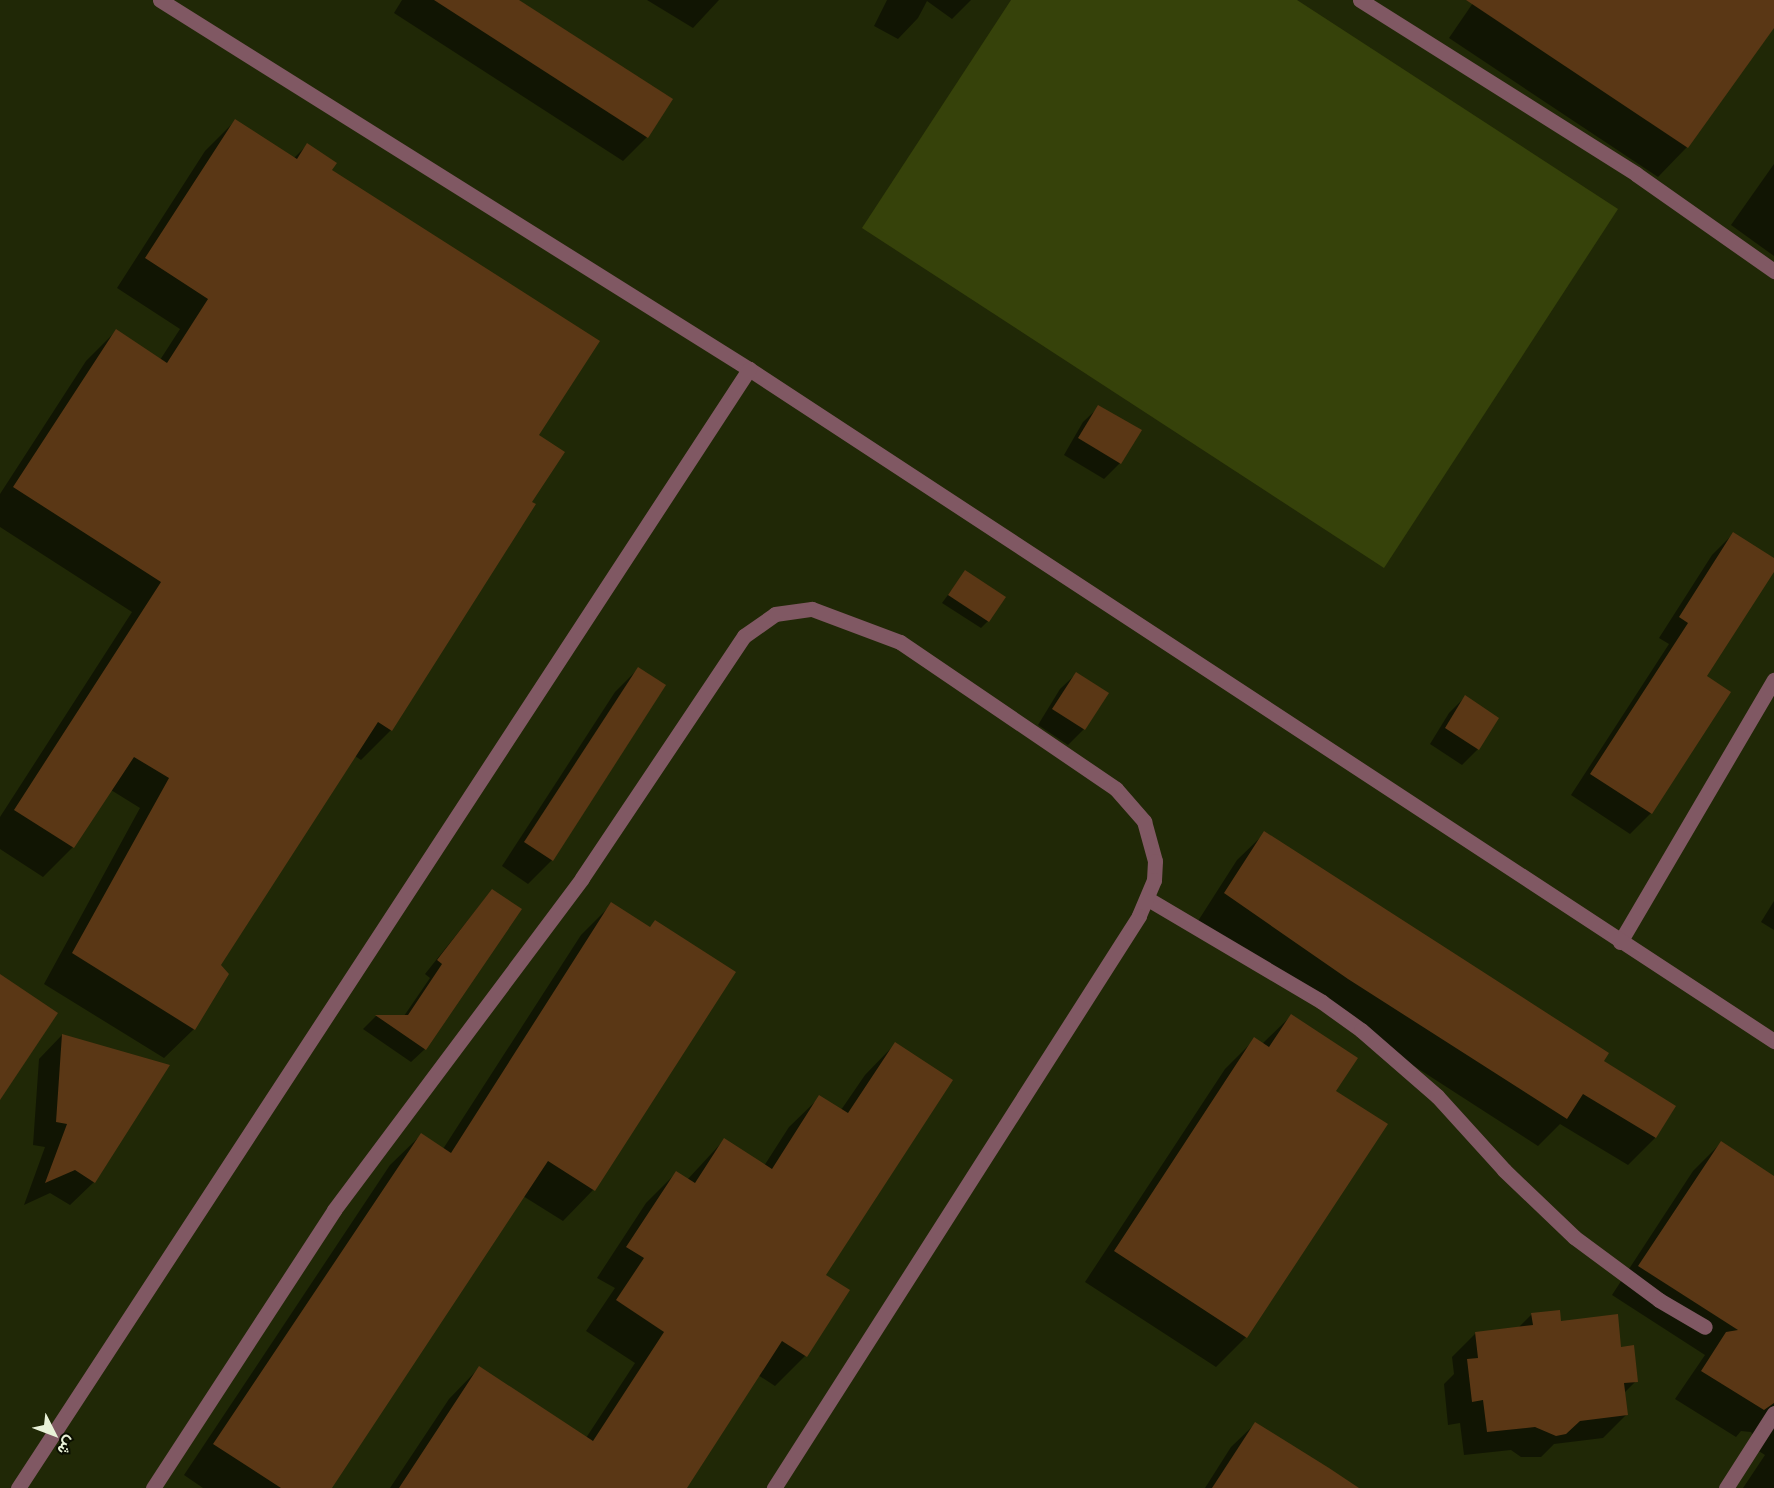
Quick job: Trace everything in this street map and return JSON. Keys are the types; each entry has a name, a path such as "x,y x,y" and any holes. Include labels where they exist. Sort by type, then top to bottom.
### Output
{"street":[{"path":"160,0 749,369 1774,1041"},
{"path":"1360,0 1636,174 1774,271"},
{"path":"18,1488 749,369"},
{"path":"153,1488 334,1210 524,960 744,636 758,622 794,609 812,609 875,631 931,661 1116,789 1132,803 1152,840 1155,861 1148,899 774,1488"},
{"path":"1620,942 1774,680"},
{"path":"1148,899 1322,1002 1361,1030 1437,1096 1504,1170 1574,1237 1659,1300 1704,1327"},
{"path":"1726,1488 1774,1413"}],"green space":[{"path":"1011,0 1297,0 1618,209 1384,568 862,228"}],"building":[{"path":"434,0 519,0 673,99 648,138"},
{"path":"1466,0 1774,0 1774,28 1688,148"},
{"path":"235,119 297,159 307,143 337,163 332,170 600,341 539,435 565,452 532,502 536,504 392,731 378,722 221,965 229,974 195,1030 72,953 169,778 134,757 74,848 14,810 161,582 13,487 116,329 167,363 208,299 145,258"},
{"path":"1098,405 1142,430 1121,464 1078,438"},
{"path":"1733,532 1774,558 1774,572 1707,676 1731,692 1652,814 1590,774 1688,623 1679,617"},
{"path":"965,570 1006,597 989,622 948,595"},
{"path":"638,667 666,685 553,861 524,842"},
{"path":"1076,672 1109,693 1085,730 1052,709"},
{"path":"1465,695 1499,718 1479,750 1445,728"},
{"path":"1264,831 1609,1053 1604,1061 1676,1106 1656,1138 1583,1094 1567,1119 1348,979 1224,893"},
{"path":"492,889 522,909 426,1050 375,1015 408,1015 442,964 437,960"},
{"path":"611,902 650,927 655,920 736,972 595,1191 548,1161 332,1488 281,1488 213,1444 421,1133 451,1153"},
{"path":"0,974 58,1013 0,1100"},
{"path":"1291,1014 1358,1058 1336,1091 1388,1124 1247,1338 1114,1251 1254,1037 1269,1047"},
{"path":"62,1034 170,1065 95,1183 75,1170 45,1183 67,1124 56,1122"},
{"path":"895,1042 953,1080 826,1275 850,1290 807,1357 782,1341 687,1488 399,1488 479,1366 593,1441 664,1332 616,1300 644,1258 626,1247 676,1171 695,1183 724,1138 772,1169 819,1095 848,1113"},
{"path":"1721,1141 1774,1176 1774,1403 1764,1410 1701,1371 1726,1332 1738,1330 1638,1266"},
{"path":"1560,1310 1561,1321 1618,1314 1621,1347 1634,1345 1638,1382 1624,1383 1628,1415 1580,1421 1566,1434 1556,1436 1535,1427 1487,1432 1483,1400 1472,1402 1467,1359 1478,1358 1475,1332 1533,1325 1531,1313"},
{"path":"1255,1422 1329,1468 1359,1488 1212,1488"}]}
